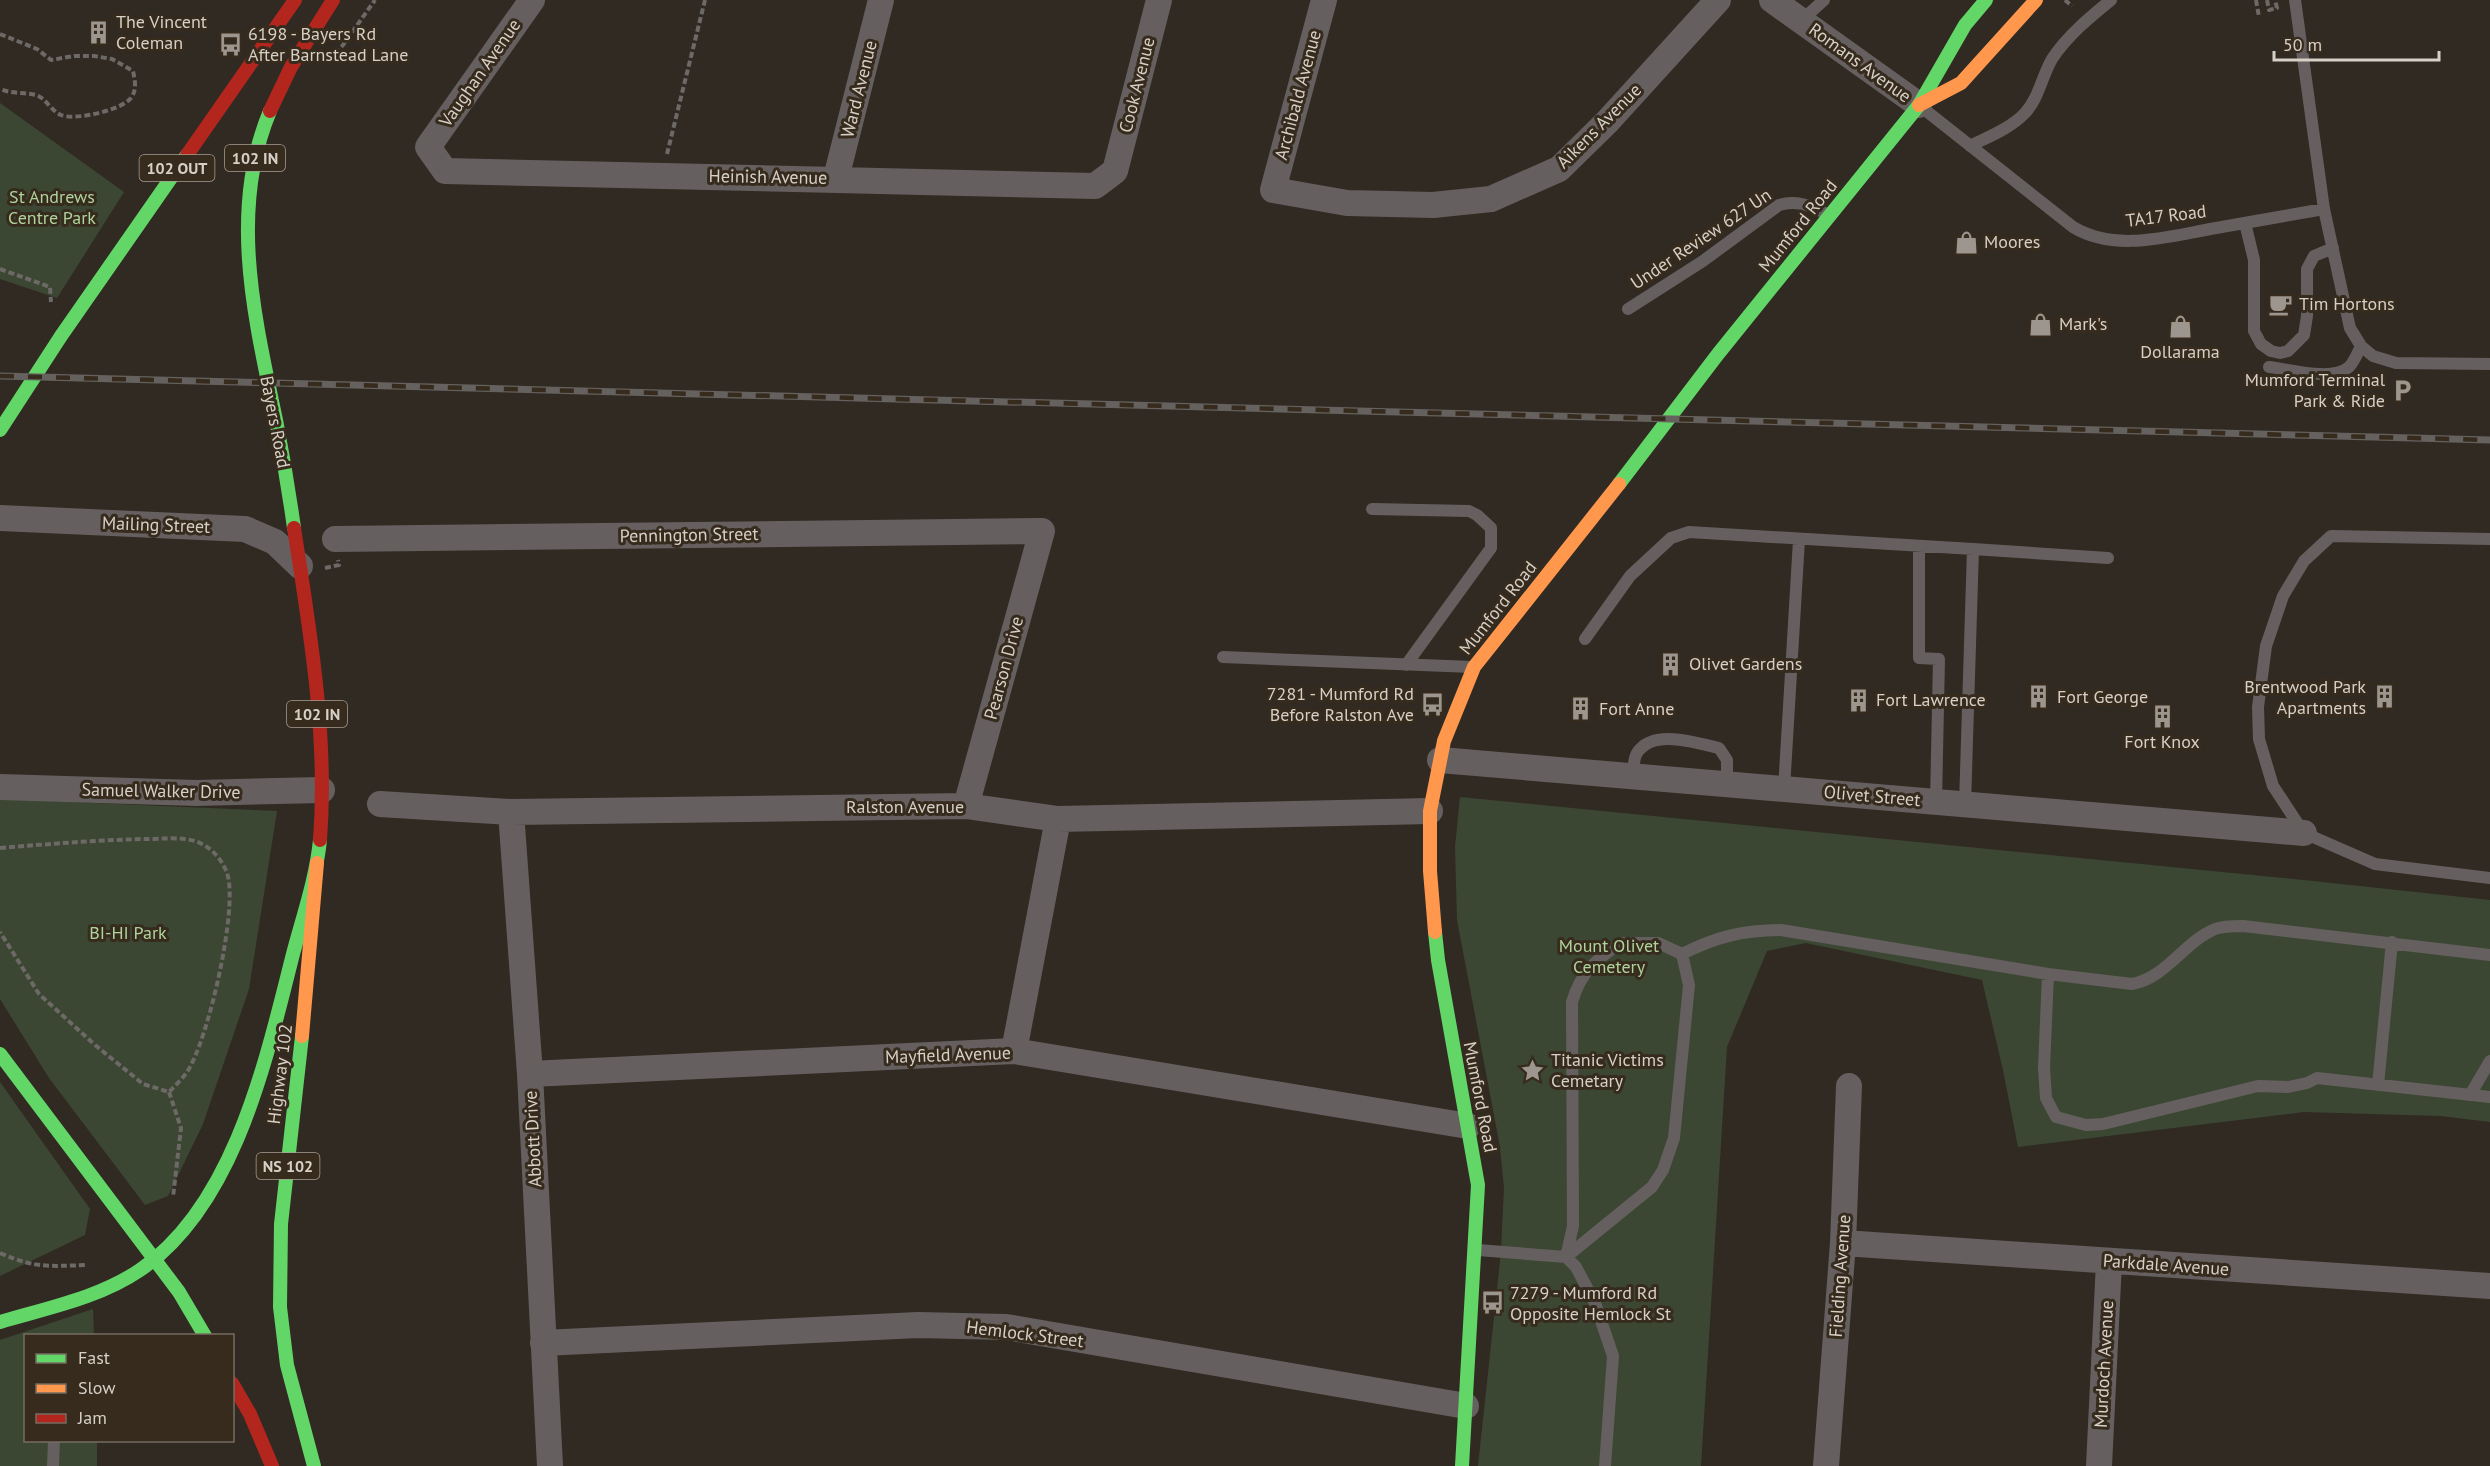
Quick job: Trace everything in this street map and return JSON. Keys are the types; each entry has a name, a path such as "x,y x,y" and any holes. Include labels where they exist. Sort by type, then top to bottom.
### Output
{"main road":[{"name":"102 OUT","path":"2,427 61,336 295,0"},
{"name":"Bayers Road","path":"317,863 322,790 316,682 283,457 251,297 247,226 255,158 272,103 297,55 333,0"},
{"name":"Mumford Road","path":"1462,1466 1478,1185 1438,960 1430,871 1430,811 1444,741 1474,667 1719,354 1919,105 1965,25 1986,0"},
{"name":"Mumford Road","path":"1919,105 1961,83 2036,0"},
{"path":"0,1322 98,1292 140,1270 179,1238 218,1180 247,1113 276,1023 317,863"},
{"name":"Highway 102","path":"314,1466 287,1365 280,1307 281,1224 308,988 317,863"},
{"path":"0,1054 179,1292 204,1334"},
{"path":"234,1386 250,1414 272,1466"}],"street":[{"name":"Vaughan Avenue","path":"428,147 532,0"},
{"name":"Ward Avenue","path":"837,178 881,0"},
{"name":"Cook Avenue","path":"1115,171 1159,0"},
{"name":"Archibald Avenue","path":"1273,190 1324,0"},
{"name":"Aikens Avenue","path":"1273,190 1347,203 1432,205 1491,199 1559,169 1607,122 1718,0"},
{"name":"Romans Avenue","path":"1772,0 1919,105"},
{"name":"Heinish Avenue","path":"428,147 445,171 837,178 1095,186 1115,171"},
{"name":"Mailing Street","path":"0,518 245,529 275,542 300,566"},
{"path":"0,530 56,521"},
{"name":"Pennington Street","path":"335,538 1042,531"},
{"name":"Pearson Drive","path":"966,806 1042,531"},
{"name":"Olivet Street","path":"1440,760 2304,833"},
{"name":"Samuel Walker Drive","path":"0,787 196,793 322,790"},
{"name":"Ralston Avenue","path":"380,804 511,812 966,806 1058,819 1430,811"},
{"name":"Abbott Drive","path":"511,812 530,1074 550,1466"},
{"path":"1014,1051 1058,819"},
{"name":"Mayfield Avenue","path":"530,1074 1014,1051 1468,1126"},
{"name":"Fielding Avenue","path":"1826,1466 1843,1244 1849,1086"},
{"name":"Parkdale Avenue","path":"1843,1244 2490,1286"},
{"name":"Murdoch Avenue","path":"2099,1466 2109,1262"},
{"name":"Hemlock Street","path":"543,1343 918,1325 1006,1327 1466,1406"}],"lane":[{"path":"1802,20 1824,0"},
{"path":"1970,146 2006,128 2025,113 2037,96 2044,74 2053,57 2082,24 2111,0"},
{"path":"2295,0 2324,209 2350,328 2361,346 2373,356 2396,363 2490,364"},
{"name":"TA17 Road","path":"1919,105 2087,235 2100,239 2140,241 2324,209"},
{"name":"Under Review 627 Un","path":"1628,309 1703,261 1779,205 1788,202 1802,203 1830,215"},
{"path":"2245,223 2254,260 2254,331 2261,344 2271,351 2280,353 2288,351 2304,335 2307,316 2307,269 2314,256 2333,248"},
{"path":"2269,367 2316,374 2340,373 2351,366 2361,346"},
{"path":"1372,509 1469,511 1491,528 1491,548 1406,665"},
{"path":"1586,639 1630,576 1671,538 1689,532 2108,558"},
{"path":"2490,539 2331,536 2304,561 2283,596 2266,646 2258,707 2259,739 2273,786 2304,833 2375,864 2490,878"},
{"path":"1784,789 1799,540"},
{"path":"1919,546 1919,658 1939,659 1936,802"},
{"path":"1965,804 1973,549"},
{"path":"1223,657 1474,667"},
{"path":"1633,776 1635,754 1644,746 1662,739 1690,741 1719,748 1727,760 1727,784"},
{"path":"1682,954 1706,942 1751,930 1781,930 2048,974 2132,984 2140,983 2163,969 2214,929 2226,927 2243,926 2490,955"},
{"path":"2379,1085 2392,942"},
{"path":"1566,1257 1573,1226 1572,1002 1578,984 1589,968 1621,943 1658,943 1682,954"},
{"path":"1566,1257 1652,1187 1670,1153 1689,985 1682,954"},
{"path":"2048,974 2044,1068 2046,1098 2056,1117 2070,1122 2103,1124 2258,1086 2288,1087 2307,1083 2317,1078 2490,1097"},
{"path":"2470,1095 2490,1061"},
{"path":"1476,1250 1566,1257 1576,1267 1595,1303 1613,1356 1605,1466"},
{"path":"53,1466 54,1442"}],"path":[{"path":"325,63 344,45 375,0"},
{"path":"662,175 705,0"},
{"path":"2065,0 2072,6"},
{"path":"2256,0 2259,17"},
{"path":"2267,0 2269,10 2277,8 2275,0"},
{"path":"0,34 37,49 51,60 74,56 112,59 132,71 135,83 130,98 121,106 89,115 68,116 60,115 34,95 10,93 0,89"},
{"path":"0,269 50,287 52,312"},
{"path":"0,848 92,840 168,839 199,842 216,852 227,873 230,896 223,956 210,1017 188,1071 169,1092 143,1083 95,1045 39,994 0,932"}],"green space":[{"name":"St Andrews Centre Park","path":"0,103 124,192 57,298 0,279"},
{"name":"Mount Olivet Cemetery","path":"1460,797 2490,900 2490,1122 2441,1116 2304,1112 2018,1147 1982,980 1806,943 1767,951 1727,1047 1701,1466 1478,1466 1501,1252 1504,1188 1500,1147 1457,920 1455,847"},
{"name":"BI-HI Park","path":"0,799 277,811 249,989 203,1124 168,1196 145,1205 49,1078 0,999"},
{"path":"0,1082 90,1209 85,1235 0,1276"},
{"path":"93,1309 94,1334 24,1334 24,1442 97,1442 97,1466 0,1466 0,1340"}],"railway":[{"path":"0,376 2490,440"}],"traffic: fast":[{"path":"1619,484 1718,354 1919,105 1965,25 1986,0"},
{"path":"270,111 257,149 250,187 249,265 260,343 281,447 294,528"},
{"path":"0,430 61,336 187,155"},
{"path":"0,1322 90,1295 124,1280 140,1270 173,1242 200,1208 223,1169 258,1083 309,897 320,840"},
{"path":"1435,932 1478,1185 1462,1466"},
{"path":"302,1036 281,1224 280,1307 287,1365 314,1466"},
{"path":"0,1054 179,1292 204,1334"}],"traffic: slow":[{"path":"1919,105 1961,83 2036,0"},
{"path":"1435,932 1430,871 1430,811 1444,741 1474,667 1619,484"},
{"path":"302,1036 317,863"}],"traffic: jam":[{"path":"187,155 295,0"},
{"path":"270,111 291,67 333,0"},
{"path":"294,528 320,723 322,762 320,840"},
{"path":"234,1386 250,1414 272,1466"}],"place":[{"name":"The Vincent Coleman","path":"98,32"},
{"name":"6198 - Bayers Rd After Barnstead Lane","path":"230,44"},
{"name":"Moores","path":"1966,242"},
{"name":"Tim Hortons","path":"2281,304"},
{"name":"Mark's","path":"2041,324"},
{"name":"Dollarama","path":"2180,326"},
{"name":"Mumford Terminal Park & Ride","path":"2403,390"},
{"name":"Olivet Gardens","path":"1671,664"},
{"name":"Fort George","path":"2039,697"},
{"name":"Brentwood Park Apartments","path":"2384,697"},
{"name":"Fort Lawrence","path":"1858,700"},
{"name":"7281 - Mumford Rd Before Ralston Ave","path":"1432,704"},
{"name":"Fort Anne","path":"1581,709"},
{"name":"Fort Knox","path":"2162,716"},
{"name":"Titanic Victims Cemetary","path":"1533,1070"},
{"name":"7279 - Mumford Rd Opposite Hemlock St","path":"1492,1303"}]}
